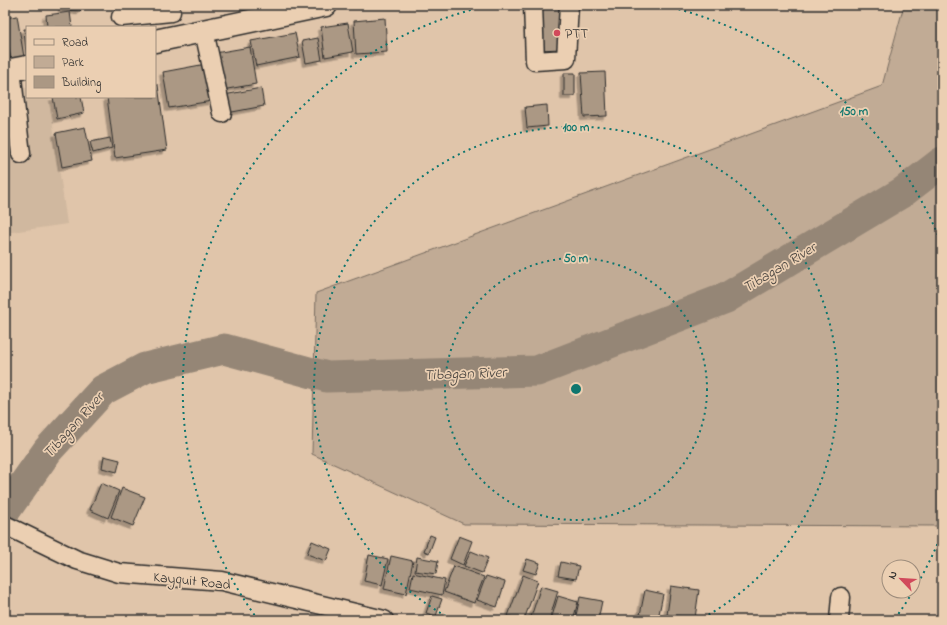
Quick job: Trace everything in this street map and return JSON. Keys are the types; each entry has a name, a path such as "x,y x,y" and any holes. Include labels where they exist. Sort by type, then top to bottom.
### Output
{"main road":[{"path":"163,40 326,5"}],"street":[{"path":"533,5 535,61 566,59 569,5"},
{"path":"120,16 171,8 163,40"},
{"path":"204,31 222,113"},
{"path":"14,70 21,154"},
{"name":"Kayquit Road","path":"5,525 77,560 119,573 222,581 384,620"},
{"path":"839,620 841,597"}],"shaded area":[{"path":"26,88 26,98 49,98 67,224 5,233 5,91"}],"green space":[{"path":"904,5 942,5 942,526 464,524 312,454 316,293 882,86"}],"building":[{"path":"62,5 81,5 81,11 62,10"},
{"path":"247,5 279,5 247,8"},
{"path":"538,5 559,5 561,49 540,50"},
{"path":"70,12 72,26 47,26 46,15"},
{"path":"17,16 24,57 11,60 5,28 5,18"},
{"path":"385,18 387,52 356,54 354,21"},
{"path":"348,23 353,52 325,57 321,27"},
{"path":"24,29 26,29 26,55"},
{"path":"295,33 300,57 256,66 251,41"},
{"path":"318,38 322,60 306,63 302,41"},
{"path":"250,47 256,84 222,90 215,53"},
{"path":"206,64 212,101 169,108 163,72"},
{"path":"605,72 607,116 584,117 581,73"},
{"path":"564,73 575,73 575,96 564,96"},
{"path":"156,85 158,85 167,150 115,158 107,98 156,98"},
{"path":"261,88 264,106 227,113 224,95"},
{"path":"53,98 81,98 84,113 57,119"},
{"path":"547,105 548,126 527,128 525,107"},
{"path":"85,127 92,161 62,167 56,133"},
{"path":"110,138 112,148 93,153 90,142"},
{"path":"104,456 120,460 117,472 102,468"},
{"path":"101,483 119,491 108,518 90,510"},
{"path":"122,488 145,497 133,526 111,517"},
{"path":"430,535 435,537 429,553 424,551"},
{"path":"459,536 472,541 463,565 450,559"},
{"path":"312,541 331,549 326,561 307,554"},
{"path":"471,551 488,558 482,573 464,566"},
{"path":"369,555 388,559 382,585 364,581"},
{"path":"391,556 413,561 406,594 384,589"},
{"path":"417,557 438,561 436,574 415,571"},
{"path":"527,559 540,563 536,574 523,570"},
{"path":"561,562 579,566 576,579 558,576"},
{"path":"454,566 484,577 474,603 444,592"},
{"path":"413,573 445,580 442,595 410,588"},
{"path":"523,575 538,581 524,620 519,620 508,616"},
{"path":"486,576 505,582 497,607 477,600"},
{"path":"541,586 558,591 549,620 530,620"},
{"path":"671,586 699,590 695,618 667,615"},
{"path":"645,590 663,594 658,619 640,615"},
{"path":"432,596 442,599 436,616 426,613"},
{"path":"558,596 578,602 573,620 551,620"},
{"path":"580,597 602,601 598,620 575,620"}],"waterway":[{"name":"Tibagan River","path":"5,511 48,450 103,390 145,368 224,349 327,377 537,371 726,298 903,192 942,162"}],"place":[{"name":"PTT","path":"557,33"}]}
